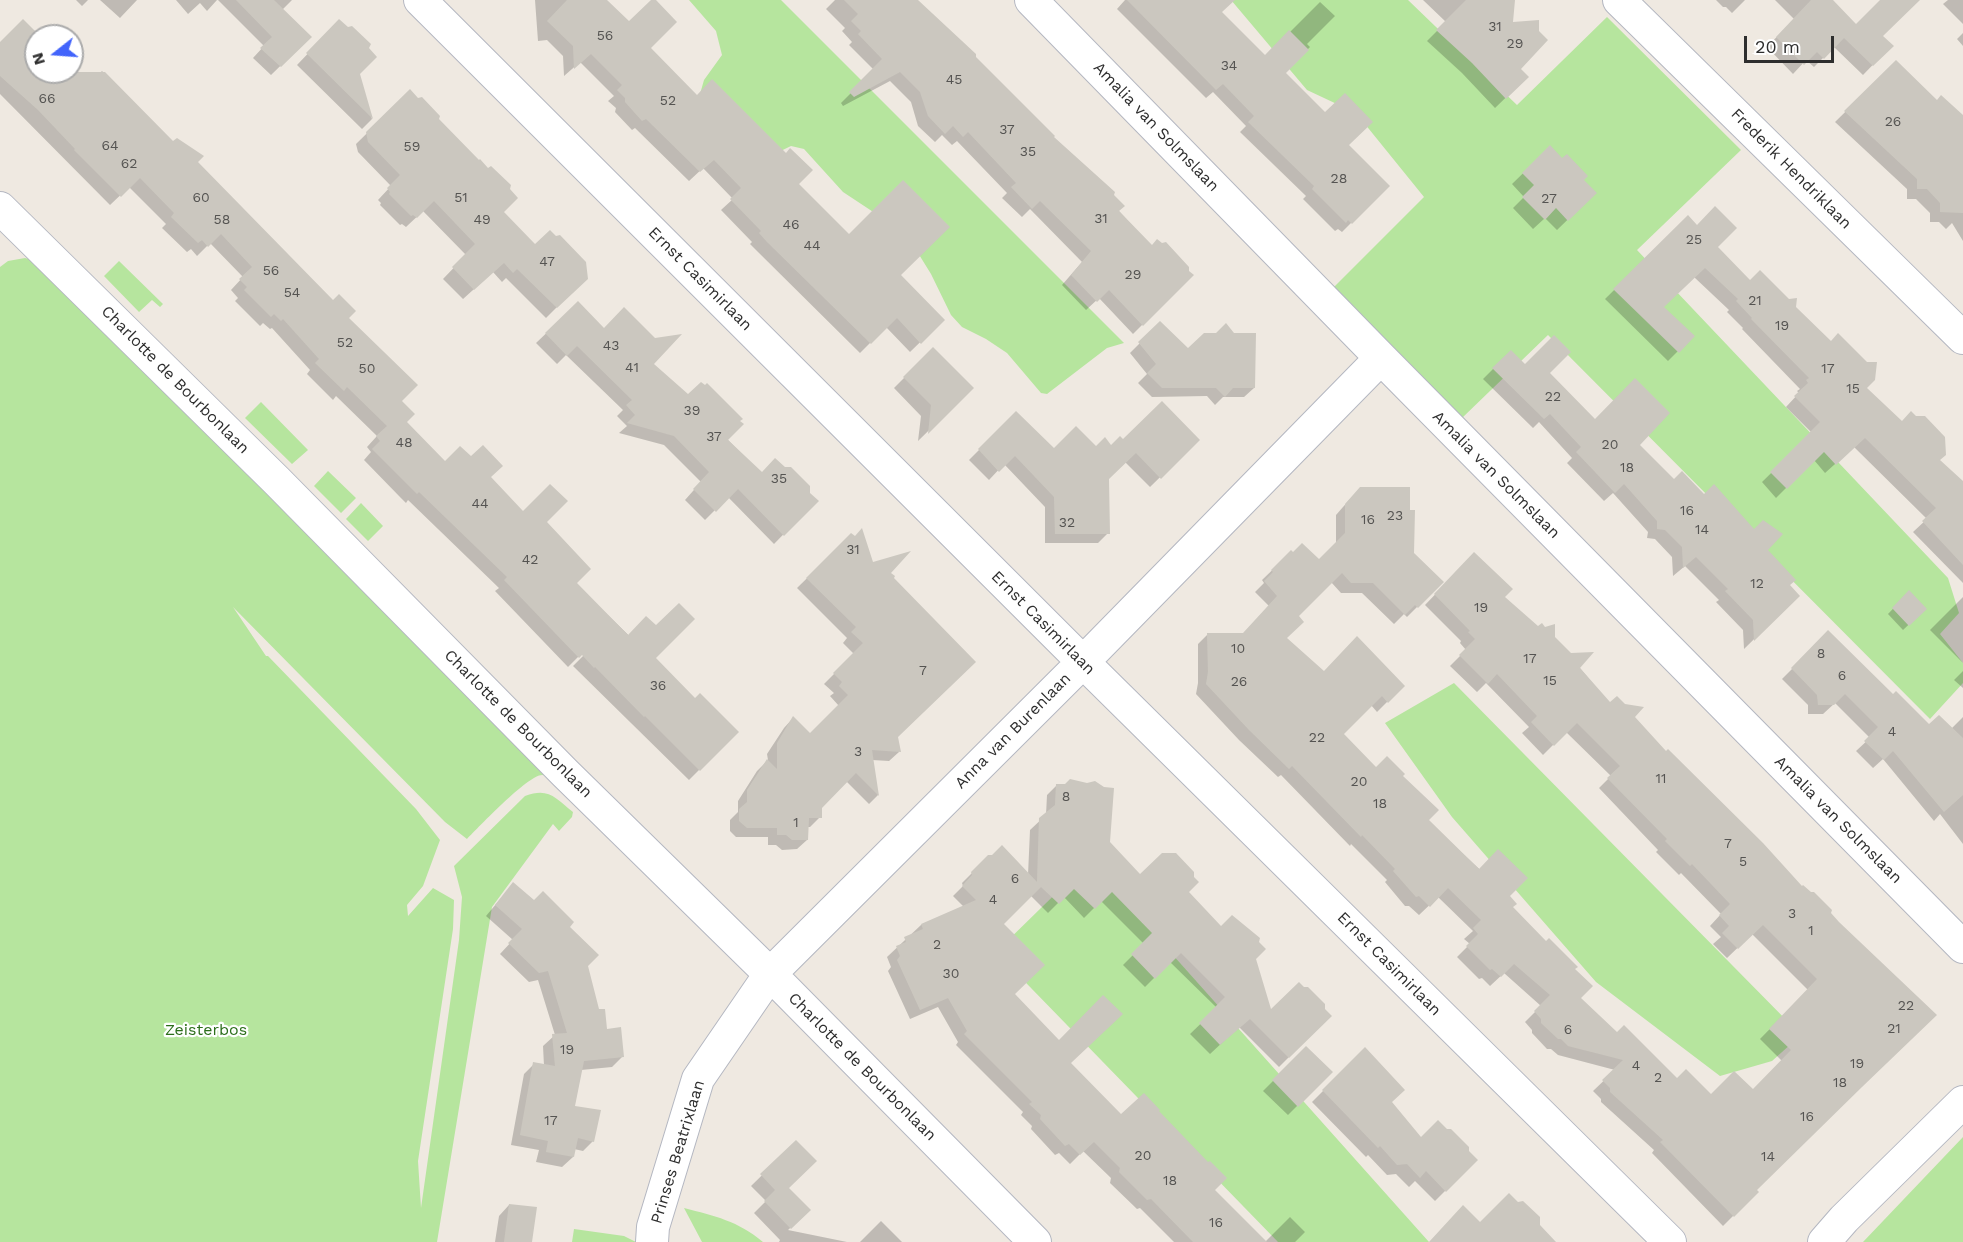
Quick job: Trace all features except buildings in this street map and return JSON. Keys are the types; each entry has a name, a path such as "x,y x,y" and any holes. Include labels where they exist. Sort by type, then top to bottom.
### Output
{"street":[{"name":"Ernst Casimirlaan","path":"420,0 1083,662 1670,1242"},
{"name":"Amalia van Solmslaan","path":"1031,0 1963,947"},
{"name":"Frederik Hendriklaan","path":"1619,0 1963,338"},
{"name":"Charlotte de Bourbonlaan","path":"0,208 277,481 1035,1242"},
{"name":"Anna van Burenlaan","path":"770,974 1083,662 1381,358"},
{"name":"Prinses Beatrixlaan","path":"652,1242 653,1227 698,1079 770,974"},
{"path":"1824,1242 1844,1219 1963,1102"}],"green space":[{"path":"689,0 781,0 1124,343 1107,348 1047,394 1041,393 1007,353 962,327 951,315 931,274 899,229 843,192 804,149 791,146 764,159 700,94 704,80 722,55 716,31"},
{"path":"1231,0 1408,0 1517,105 1607,17 1741,150 1637,250 1948,578 1959,613 1940,634 1963,663 1963,683 1930,719 1548,335 1462,418 1334,287 1424,197 1356,113 1307,90"},
{"name":"Zeisterbos","path":"25,258 39,262 551,778 542,775 526,783 467,839 445,822 233,607 266,656 416,809 440,840 423,886 407,905 408,916 433,888 454,900 453,929 418,1161 421,1208 459,940 462,897 454,866 525,796 546,793 573,812 572,817 559,831 553,824 492,907 437,1242 0,1242 0,267 8,261"},
{"path":"119,261 163,304 160,307 152,300 139,312 104,276"},
{"path":"261,402 308,450 292,464 245,418"},
{"path":"328,471 356,498 341,513 314,486"},
{"path":"361,503 383,526 368,541 346,519"},
{"path":"1454,683 1801,1035 1772,1061 1720,1076 1596,982 1452,817 1385,723"},
{"path":"1089,861 1429,1242 1278,1242 996,952"},
{"path":"1963,1137 1963,1242 1863,1242"},
{"path":"684,1208 735,1224 763,1242 702,1242"},
{"path":"574,1229 624,1236 636,1242 572,1242"}]}
